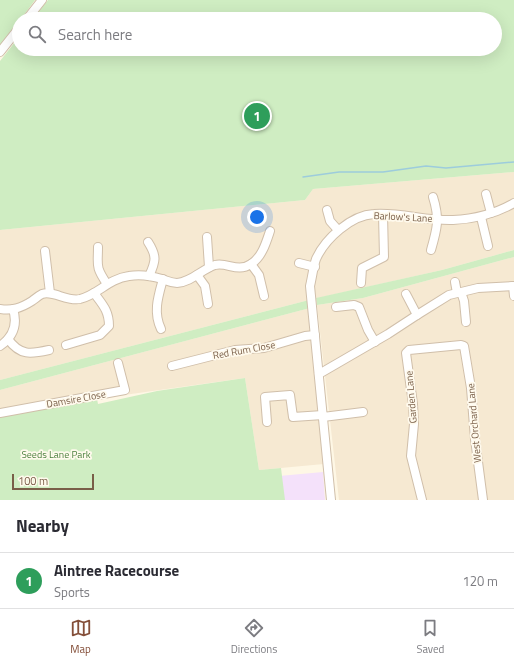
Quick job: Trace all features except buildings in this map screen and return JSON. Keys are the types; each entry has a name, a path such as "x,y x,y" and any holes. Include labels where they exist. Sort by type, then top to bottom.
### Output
{"street":[{"path":"32,12 42,0"},
{"path":"0,52 12,37"},
{"path":"486,194 491,213"},
{"path":"430,250 437,226 436,207 433,197"},
{"name":"Barlow's Lane","path":"331,500 310,286 316,260 325,244 338,230 356,219 372,214 452,220 481,217 502,210 514,203"},
{"path":"327,210 330,221 338,230"},
{"path":"361,283 362,268 384,257 383,214"},
{"path":"481,217 488,246"},
{"path":"0,309 13,310 23,306 42,294 50,293 71,299 80,299 94,293 116,279 130,276 149,276 168,282 178,283 189,279 217,264 243,268 258,258 266,245 270,231"},
{"path":"207,237 209,267"},
{"path":"148,242 155,256 154,265 149,276"},
{"path":"98,247 98,269 107,284"},
{"path":"45,251 50,293"},
{"path":"299,263 314,267"},
{"path":"251,264 259,275 264,296"},
{"path":"197,275 205,286 208,304"},
{"path":"161,329 157,320 157,303 163,280"},
{"path":"455,282 464,301 466,322"},
{"path":"319,374 388,334 449,295 478,288 513,286 514,296"},
{"path":"66,345 100,335 109,326 109,316 94,293"},
{"path":"406,294 417,315"},
{"path":"336,307 354,305 359,307 374,342"},
{"path":"0,346 13,334 15,328 15,317 13,310"},
{"name":"Red Rum Close","path":"172,366 235,350 264,348 305,336 316,335"},
{"path":"8,339 15,348 24,352 33,354 49,350"},
{"name":"Garden Lane","path":"422,500 411,456 414,424 406,353 409,350 461,345 464,346"},
{"name":"West Orchard Lane","path":"464,346 471,388 475,439 483,500"},
{"name":"Damsire Close","path":"0,413 125,390 118,363"},
{"path":"268,422 265,397 290,395 293,417 363,412"}],"shaded area":[{"path":"514,172 514,250 442,270 309,300 0,380 0,230 305,200 313,189"},
{"path":"514,257 514,500 339,500 317,305 363,298"},
{"path":"310,308 324,464 259,470 245,378 117,396 0,416 0,390"},
{"path":"323,472 325,500 281,500 279,476"}],"green space":[{"path":"0,0 35,0 26,12 12,12 12,30 0,45"},
{"path":"48,0 514,0 514,172 313,189 305,200 0,230 0,61 12,46 12,56 502,56 502,12 39,12"},
{"path":"514,250 514,257 363,298 317,305 316,298 442,270"},
{"path":"309,300 310,308 0,390 0,380"},
{"name":"Seeds Lane Park","path":"245,378 259,470 281,468 285,500 0,500 0,416 97,399 98,404 157,391"}],"waterway":[{"path":"303,177 339,172 383,172 426,166 446,168 514,162"}],"place":[{"name":"Aintree Racecourse","path":"257,116"}]}
